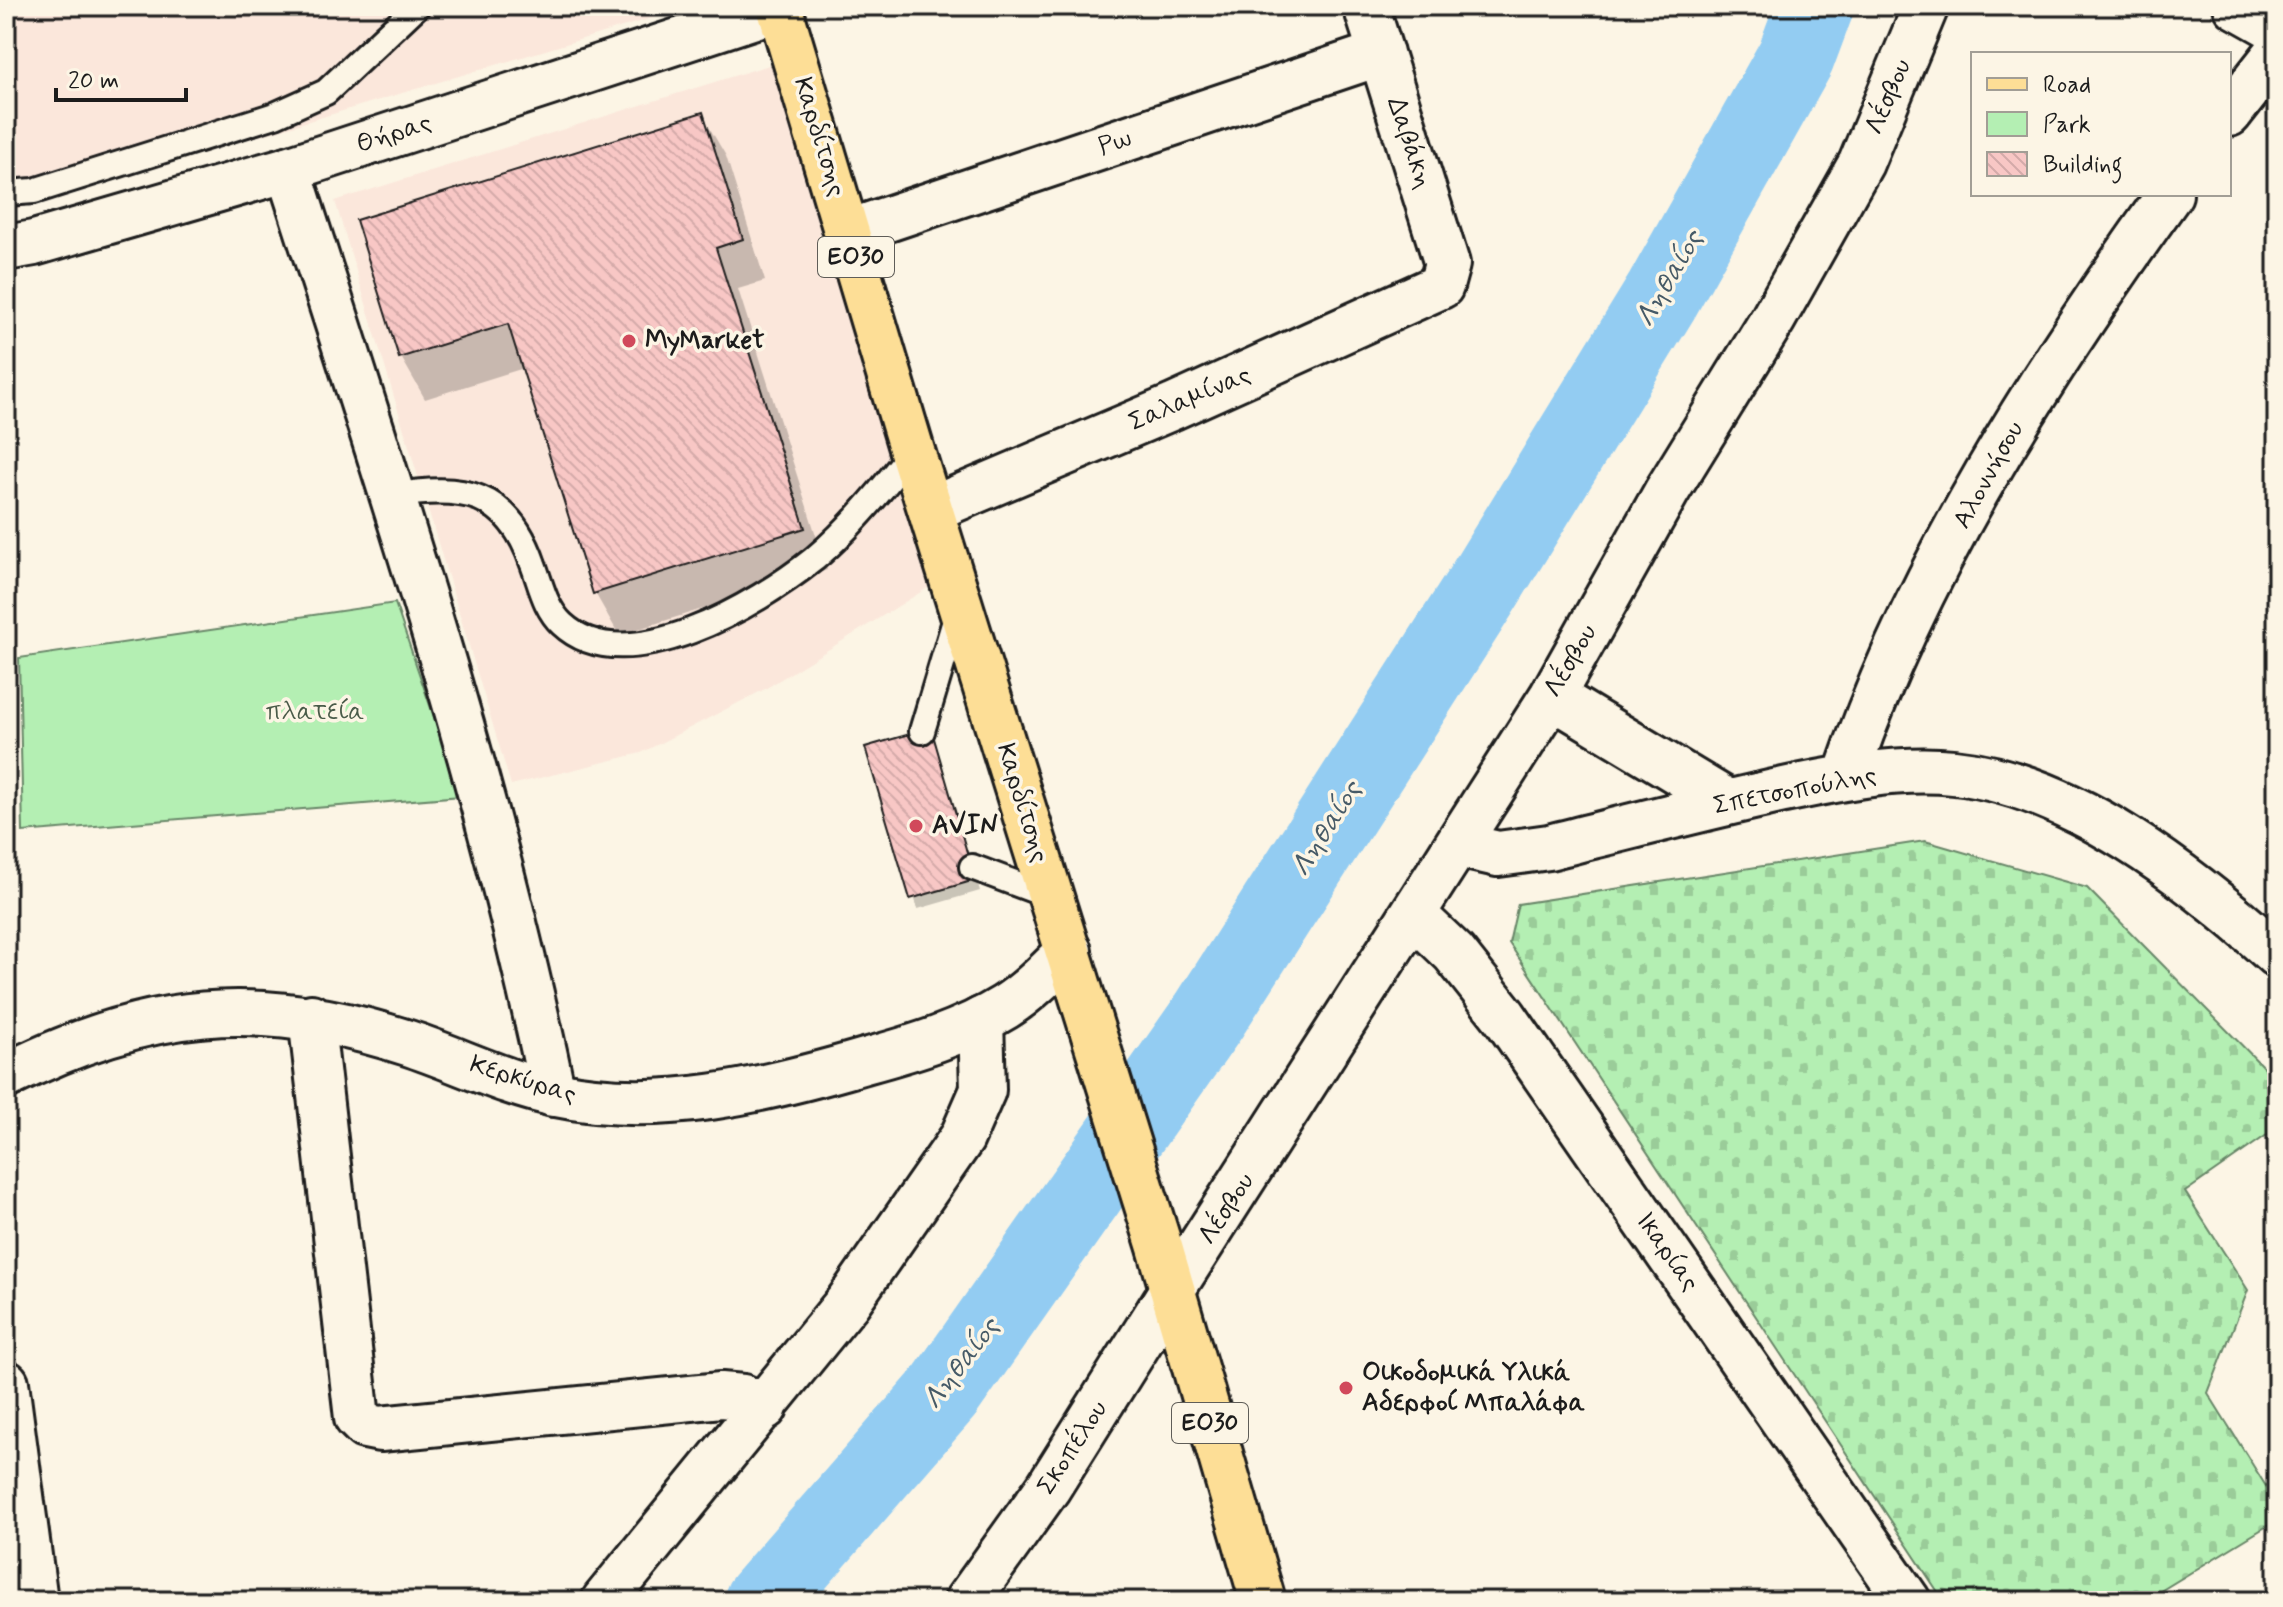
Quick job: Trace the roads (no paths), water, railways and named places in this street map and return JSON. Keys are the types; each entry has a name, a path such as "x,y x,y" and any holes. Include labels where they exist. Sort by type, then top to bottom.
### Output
{"main road":[{"name":"Καρδίτσης","path":"781,7 912,451 1159,1244 1263,1601"}],"street":[{"name":"Δαβάκη","path":"1366,6 1447,264 1444,281"},
{"name":"Λέσβου","path":"1172,1290 1552,696 1667,491 1836,209 1881,120 1926,6"},
{"path":"2236,6 2277,29"},
{"name":"Θήρας","path":"6,248 34,243 288,169 781,7"},
{"name":"Ρω","path":"849,232 1381,53"},
{"path":"2231,111 2277,53"},
{"path":"288,169 393,496 504,876 553,1094"},
{"name":"Αλοννήσου","path":"1846,776 1865,720 1900,642 1983,481 2086,314 2169,196"},
{"name":"Σαλαμίνας","path":"932,509 1342,332 1420,297 1444,281"},
{"path":"1552,696 1728,802"},
{"name":"Σπετσοπούλης","path":"1458,845 1498,854 1549,847 1846,776 1954,772 2006,783 2055,802 2164,863 2200,889 2277,955"},
{"name":"Ικαρίας","path":"1413,914 1454,953 1504,1016 1908,1601"},
{"name":"Κερκύρας","path":"6,1076 71,1048 161,1020 244,1011 311,1017 369,1031 553,1094 624,1102 714,1096 851,1065 903,1050 981,1020 1019,997 1069,951"},
{"path":"311,1017 357,1418 365,1426 380,1429 721,1395 743,1397 765,1407"},
{"path":"604,1601 765,1407 866,1276 962,1138 983,1090 981,1020"},
{"name":"Σκοπέλου","path":"967,1601 1048,1488 1172,1290"},
{"path":"6,1383 35,1601"}],"lane":[{"path":"6,193 34,191 275,115 326,92 417,6"},
{"path":"393,496 445,489 486,501 506,515 519,530 548,607 563,625 588,639 616,647 643,646 696,628 763,594 814,559 850,524 912,451"},
{"path":"922,731 960,604"},
{"path":"972,867 1052,897"}],"waterway":[{"name":"Ληθαίος","path":"763,1601 944,1393 1209,1016 1481,591 1662,296 1796,57 1815,6"}],"place":[{"name":"MyMarket","path":"629,341"},
{"name":"AVIN","path":"916,826"},
{"name":"Οικοδομικά Υλικά Αδερφοί Μπαλάφα","path":"1346,1388"}],"park label":[{"name":"πλατεία","path":"315,712"}]}
